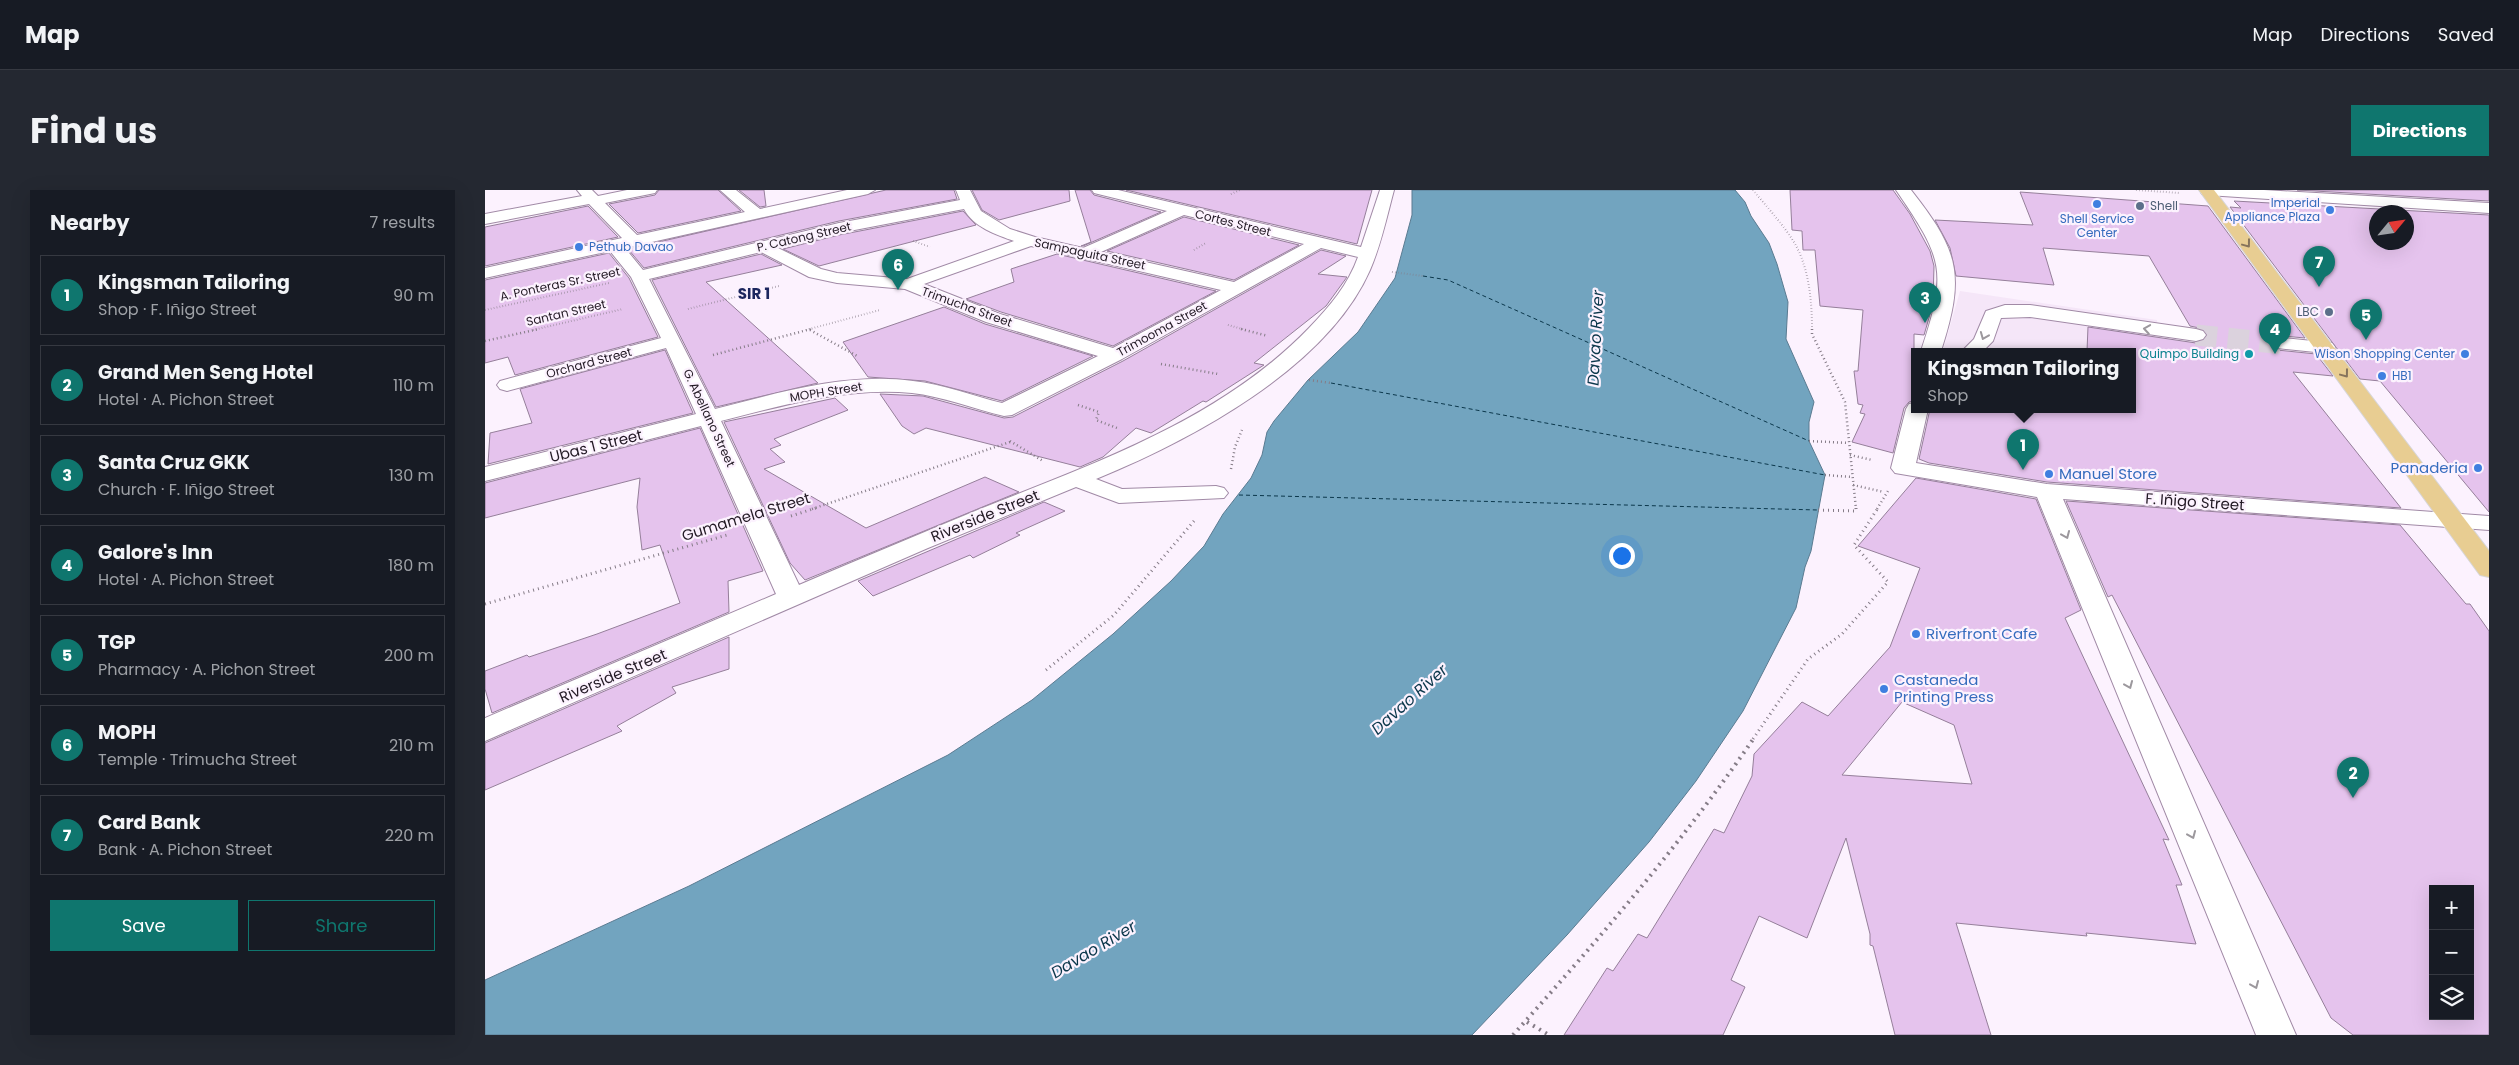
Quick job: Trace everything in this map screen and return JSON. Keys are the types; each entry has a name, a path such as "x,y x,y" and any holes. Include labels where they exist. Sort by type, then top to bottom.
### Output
{"main road":[{"path":"2208,192 2489,569"}],"street":[{"path":"485,219 590,196 650,190"},
{"path":"727,190 758,215"},
{"path":"485,273 868,190"},
{"name":"Cortes Street","path":"1099,190 1367,254"},
{"name":"Riverside Street","path":"485,730 791,597 1076,480 1157,444 1208,417 1259,382 1303,345 1342,304 1367,254 1387,190"},
{"path":"1903,190 1935,235 1947,273 1947,291 1932,348"},
{"path":"2208,192 2489,208"},
{"name":"G. Abellano Street","path":"590,196 624,244 654,310 683,362 791,597"},
{"name":"P. Catong Street","path":"639,276 885,219 966,196"},
{"name":"Sampaguita Street","path":"966,196 974,213 985,222 1004,232 1030,241 1157,268 1237,288"},
{"path":"1086,253 1182,210"},
{"path":"908,284 1030,241"},
{"name":"Trimooma Street","path":"1004,410 1115,355 1318,243"},
{"name":"Trimucha Street","path":"764,247 802,267 823,275 837,278 908,284 933,296 993,318 1115,355"},
{"path":"1975,348 1983,341 1993,315 2005,311 2030,311 2196,335"},
{"name":"Orchard Street","path":"507,385 671,341"},
{"path":"2284,344 2325,348"},
{"name":"MOPH Street","path":"707,417 806,393 842,387 876,385 914,388 1004,410"},
{"path":"1903,468 1916,413"},
{"name":"Ubas 1 Street","path":"485,474 707,417"},
{"name":"F. Iñigo Street","path":"1903,468 2047,491 2489,523"},
{"path":"1076,480 1119,496 1216,493"},
{"path":"2047,491 2276,1035"}],"path":[{"path":"1753,190 1787,232 1800,255 1807,276 1812,334 1845,402 1856,511 1818,510"},
{"path":"2136,190 2208,192"},
{"path":"885,219 916,243 982,258"},
{"path":"1157,268 1242,225"},
{"path":"1391,272 1423,276"},
{"name":"Santan Street","path":"485,341 654,310 823,275"},
{"name":"A. Ponteras Sr. Street","path":"485,310 639,276"},
{"path":"683,362 933,296"},
{"path":"1190,314 1303,345"},
{"path":"1115,355 1259,382"},
{"path":"1308,380 1331,383"},
{"path":"1039,393 1099,412 1096,420 1157,444"},
{"path":"1004,410 1010,442 1076,480"},
{"path":"1046,670 1114,615 1172,549 1216,493 1230,471 1235,447 1246,422"},
{"path":"1809,441 1849,443"},
{"name":"Gumamela Street","path":"485,604 759,525 879,488 1010,442"},
{"path":"1513,1035 1527,1022 1656,870 1717,792 1808,659 1842,634 1888,582 1854,544 1903,468"},
{"path":"1825,475 1852,477"},
{"path":"1853,485 1887,492"},
{"path":"1527,1022 1549,1035"}],"shaded area":[{"path":"1960,291 2157,320 2160,364 2136,388 2136,348 1944,348"}],"water":[{"name":"Davao River","path":"1412,190 1735,190 1745,202 1751,216 1769,243 1777,264 1788,302 1786,339 1814,402 1809,422 1809,441 1825,475 1811,551 1805,567 1796,608 1743,711 1696,781 1649,842 1567,935 1472,1035 485,1035 485,980 689,886 948,755 1032,700 1113,634 1171,581 1204,546 1223,514 1251,478 1262,455 1267,432 1274,421 1308,380 1358,332 1395,278 1412,215"}],"building":[{"path":"659,190 718,190 741,211 638,233 609,204 655,195"},
{"path":"739,190 764,190 766,206 760,207"},
{"path":"886,190 954,190 957,199 839,221 644,268 628,249"},
{"path":"972,190 1069,190 1070,201 999,220 982,210"},
{"path":"1075,190 1090,190 1094,195 1161,212 1083,246 1081,246 1091,242"},
{"path":"1126,190 1372,190 1357,244"},
{"path":"1790,190 1893,190 1910,214 1930,251 1934,266 1933,301 1929,300 1931,311 1924,335 1914,334 1914,348 1911,348 1911,402 1904,408 1893,453 1852,442 1865,414 1860,413 1863,405 1858,404 1854,371 1858,371 1863,310 1820,306 1815,250 1803,250 1802,231 1792,230"},
{"path":"2297,190 2489,190 2489,201"},
{"path":"2020,192 2208,206 2305,338 2283,336 2275,339 2273,345 2277,350 2316,354 2333,376 2293,372 2401,508 2047,482 1929,463 1919,459 1929,413 2136,413 2136,348 2087,348 2088,327 2196,343 2204,341 2207,336 2204,329 2190,326 2149,256 2043,248 2054,285 1956,276 1950,248 1935,220 2033,225"},
{"path":"2234,201 2369,208 2369,250 2414,250 2414,211 2489,215 2489,512 2380,381 2360,379 2230,207 2241,208"},
{"path":"588,206 618,237 485,266 485,227"},
{"path":"963,211 976,225 819,266 783,249 839,235"},
{"path":"1184,217 1299,245 1234,280 1107,251"},
{"path":"1321,250 1346,256 1318,274 1347,277 1326,306 1254,363 1264,365 1206,402 1203,401 1151,433 1136,428 1103,457 1080,467 926,428 914,434 902,426 880,394 923,396 1004,418 1013,417 1123,361"},
{"path":"609,253 629,278 658,337 515,375 508,357 485,363 485,280"},
{"path":"761,254 782,265 706,282 818,383 716,407 652,280"},
{"path":"1057,254 1216,291 1113,346 1001,312 966,299 1014,282 1011,269"},
{"path":"944,307 985,324 1093,356 1002,401 925,381 868,377 843,342"},
{"path":"665,350 693,413 488,464 490,433 532,423 520,389"},
{"path":"835,398 848,410 774,439 781,445 770,449 785,462 764,469 866,528 985,477 1019,492 805,580 790,563 724,422"},
{"path":"700,428 763,571 728,581 729,612 492,713 485,689 485,671 527,655 529,657 597,634 680,603 660,545 642,550 637,507 640,478 485,518 485,483"},
{"path":"1916,478 2036,499 2081,610 2065,618 2169,840 2163,839 2182,885 2176,885 2196,944 2086,933 2087,936 1956,923 1991,1035 1895,1035 1873,946 1870,945 1870,934 1846,838 1807,938 1759,916 1731,980 1745,987 1723,1035 1564,1035 1607,968 1613,971 1638,934 1647,938 1714,829 1724,833 1752,776 1754,754 1802,702 1828,716 1890,647 1920,568 1858,546","holes":["1902,702 1954,725 1972,784 1842,775"]},
{"path":"2066,501 2400,525 2466,604 2470,604 2489,631 2489,1035 2353,1035 2331,1018 2112,595 2108,597"},
{"path":"1044,502 1065,511 1016,533 1020,535 973,558 970,555 873,596 858,581"},
{"path":"729,637 729,669 672,687 676,693 617,726 622,731 485,790 485,743"}],"ferry route":[{"path":"1423,276 1448,280 1809,441"},
{"path":"1331,383 1825,475"},
{"path":"1239,495 1818,510"}],"tunnel":[{"path":"2196,335 2284,344"}],"place":[{"name":"Shell Service Center","path":"2097,204"},
{"name":"Shell","path":"2140,206"},
{"name":"Imperial Appliance Plaza","path":"2330,210"},
{"name":"Pethub Davao","path":"579,247"},
{"name":"Card Bank","path":"2319,287"},
{"name":"MOPH","path":"898,290"},
{"name":"LBC","path":"2329,312"},
{"name":"Santa Cruz GKK","path":"1925,323"},
{"name":"TGP","path":"2366,340"},
{"name":"Quimpo Building","path":"2249,354"},
{"name":"Galore's Inn","path":"2275,354"},
{"name":"Wison Shopping Center","path":"2465,354"},
{"name":"HB1","path":"2382,376"},
{"name":"Panaderia","path":"2478,468"},
{"name":"Kingsman Tailoring","path":"2023,470"},
{"name":"Manuel Store","path":"2049,474"},
{"name":"Riverfront Cafe","path":"1916,634"},
{"name":"Castaneda Printing Press","path":"1884,689"},
{"name":"Grand Men Seng Hotel","path":"2353,798"}],"district":[{"name":"SIR 1","path":"754,294"}]}
